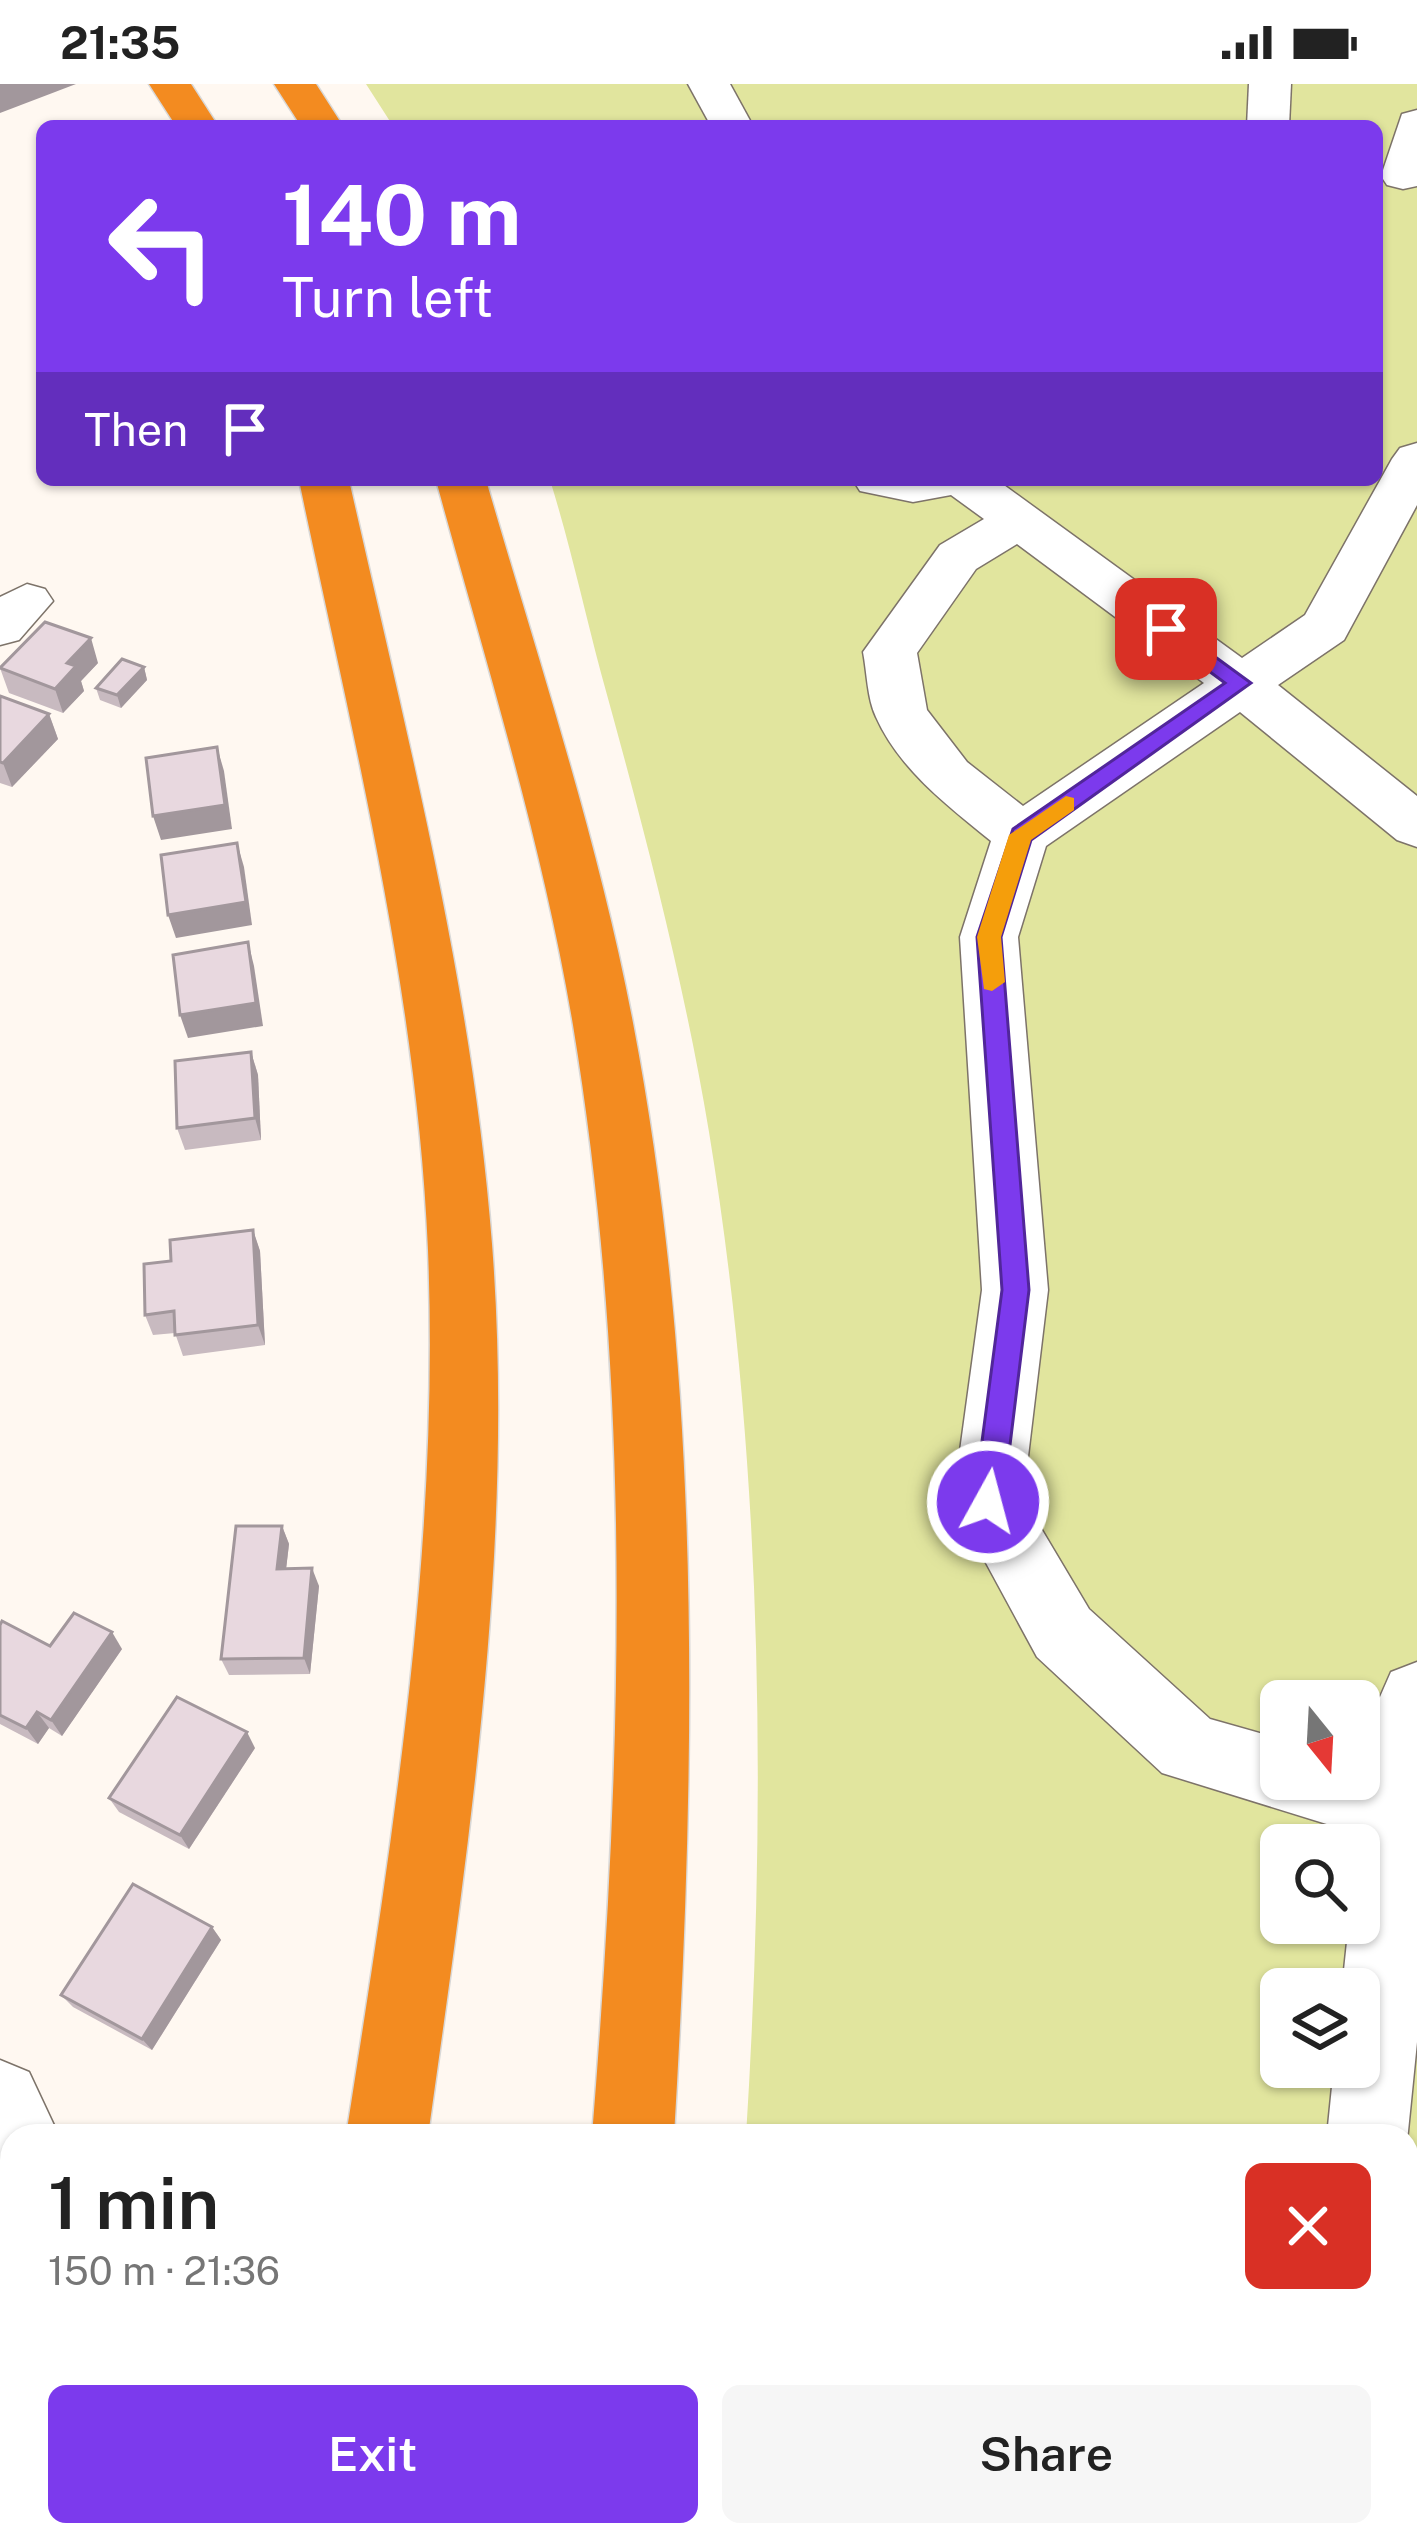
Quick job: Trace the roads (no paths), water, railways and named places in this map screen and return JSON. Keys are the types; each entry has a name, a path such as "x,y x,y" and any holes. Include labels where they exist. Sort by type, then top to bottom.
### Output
{"highway":[{"path":"170,84 193,120"},
{"path":"296,84 318,120"},
{"path":"325,486 424,939 445,1085 460,1246 463,1496 455,1634 390,2124"},
{"path":"463,486 586,944 612,1080 636,1264 650,1450 656,1659 650,1895 634,2124"}],"street":[{"path":"709,84 729,120"},
{"path":"1268,120 1270,84"},
{"path":"1399,176 1417,123"},
{"path":"1260,1768 1188,1748 1063,1633 988,1502 1015,1290 989,937 1021,835 1325,627 1417,459"},
{"path":"972,486 1240,683 1417,826"},
{"path":"1018,520 958,557 890,652 901,714 947,776 1021,835"},
{"path":"1332,761 1417,763"},
{"path":"1369,2124 1399,1809 1417,1697"},
{"path":"1368,1800 1399,1809"}]}
